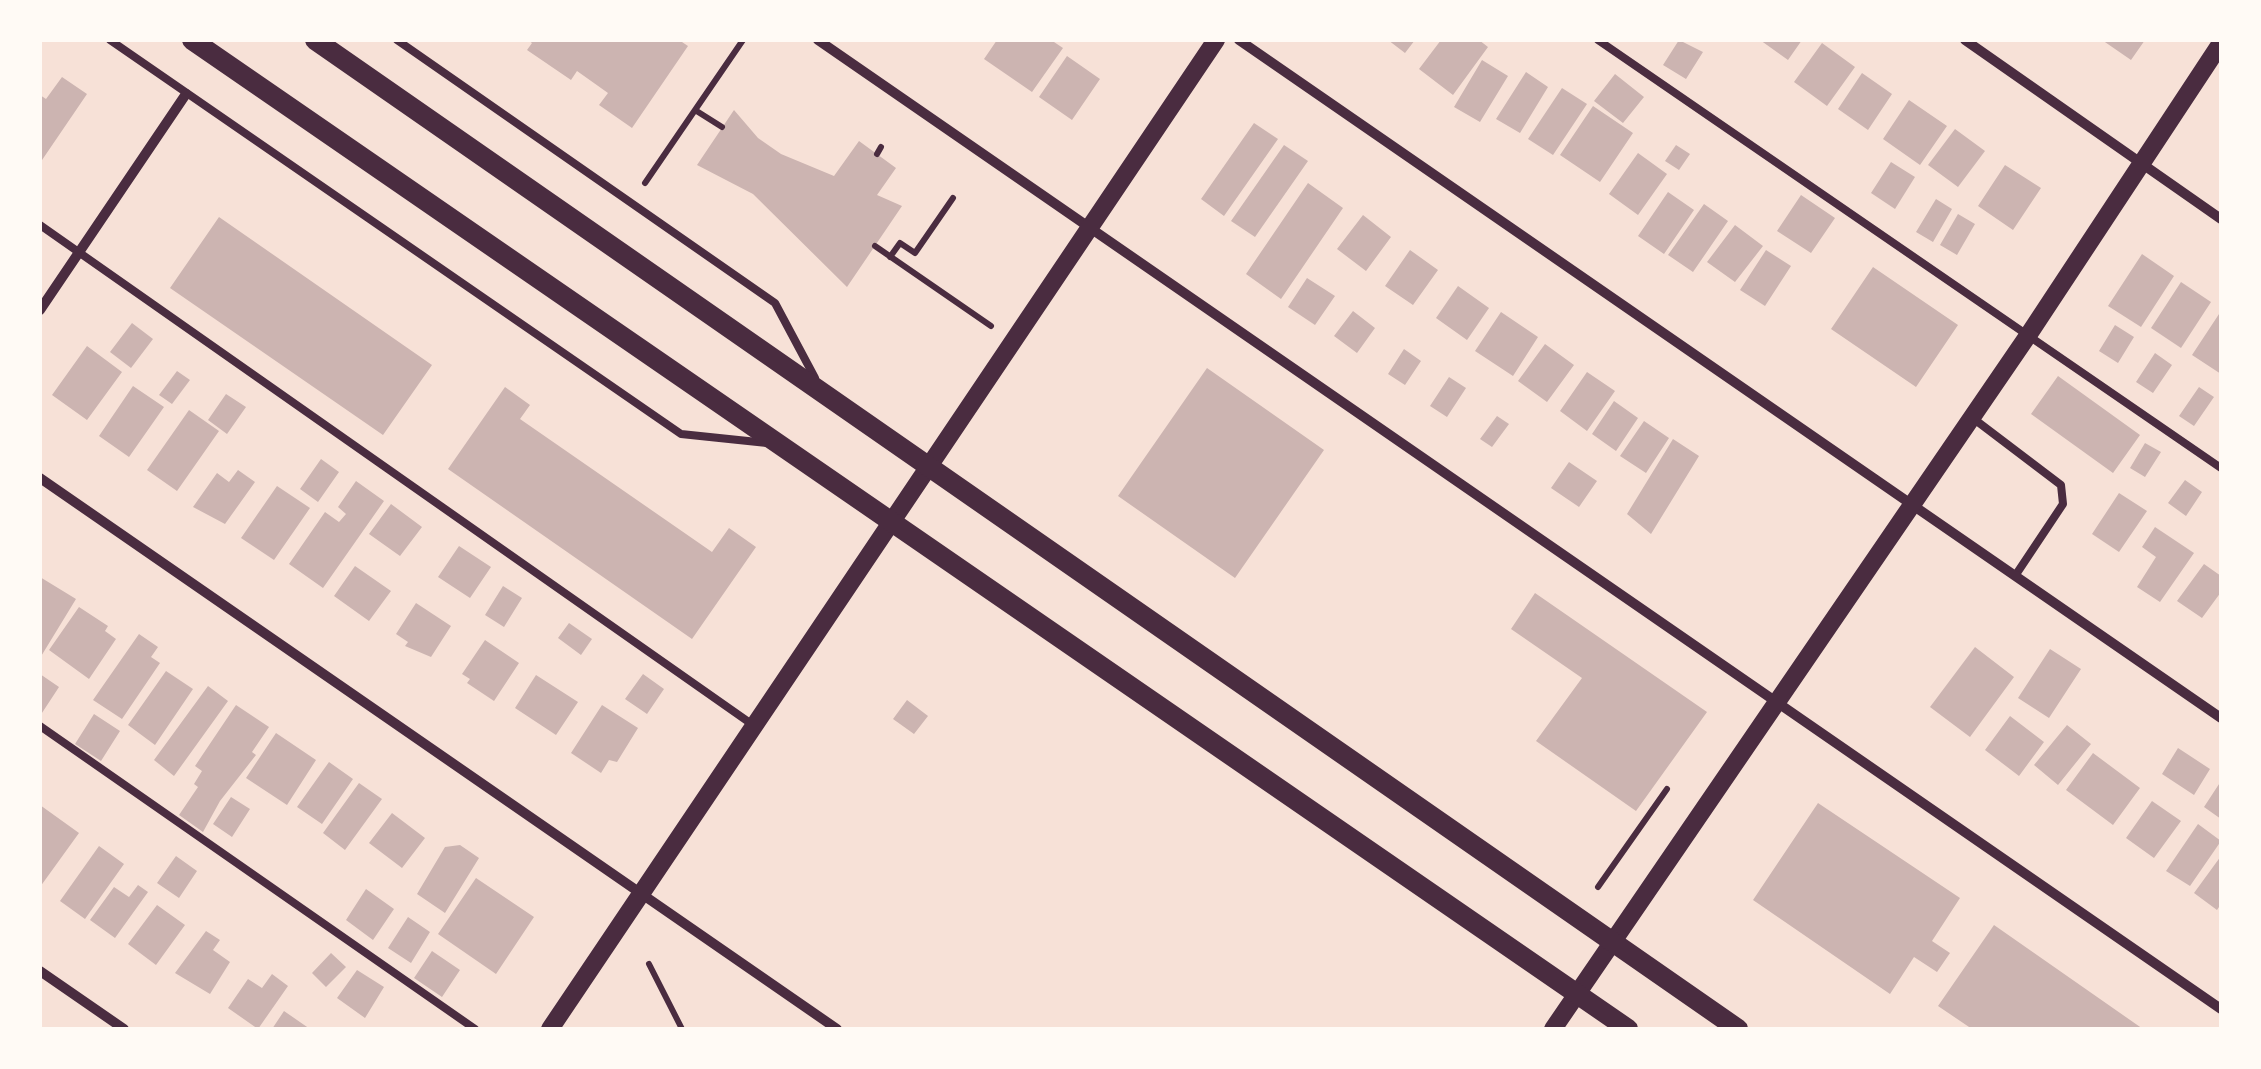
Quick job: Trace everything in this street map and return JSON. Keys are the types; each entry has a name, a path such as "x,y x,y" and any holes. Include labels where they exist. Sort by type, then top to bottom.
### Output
{"main road":[{"path":"192,40 1628,1029"},
{"path":"316,40 1738,1029"}],"street":[{"path":"818,40 2221,1009"},
{"path":"550,1029 1216,40"},
{"path":"1239,40 2221,718"},
{"path":"1964,40 2221,219"},
{"path":"1553,1029 2028,334 2221,43"},
{"path":"40,310 186,94"},
{"path":"40,478 837,1029"},
{"path":"40,971 124,1029"}],"lane":[{"path":"110,40 681,434 780,444"},
{"path":"397,40 775,304 821,391"},
{"path":"1598,40 2221,468"},
{"path":"40,225 755,727"},
{"path":"1971,418 2061,485 2062,504 2015,576"},
{"path":"40,726 476,1029"}],"path":[{"path":"645,183 743,40"},
{"path":"695,110 722,127"},
{"path":"890,257 900,243 915,253 953,198"},
{"path":"874,246 991,326"},
{"path":"1598,888 1667,789"},
{"path":"649,964 682,1029"}],"building":[{"path":"528,40 679,40 688,46 632,128 599,105 608,93 577,71 571,80 527,50 532,43"},
{"path":"997,40 1051,40 1063,48 1032,92 984,59"},
{"path":"1388,40 1415,40 1405,53"},
{"path":"1441,40 1479,40 1488,47 1453,95 1419,69"},
{"path":"1679,40 1703,52 1686,79 1663,65"},
{"path":"1760,40 1802,40 1788,60"},
{"path":"2102,40 2145,40 2131,60"},
{"path":"1822,43 1855,67 1827,106 1794,82"},
{"path":"1067,56 1100,79 1072,120 1039,97"},
{"path":"1482,60 1508,76 1480,122 1454,107"},
{"path":"1526,72 1548,87 1520,133 1496,119"},
{"path":"1862,73 1892,94 1868,130 1838,109"},
{"path":"1615,74 1644,97 1623,123 1594,101"},
{"path":"62,77 87,94 40,163 40,95 46,99"},
{"path":"1562,88 1587,104 1553,155 1528,139"},
{"path":"1909,100 1947,126 1920,165 1883,139"},
{"path":"1593,106 1633,133 1600,182 1560,155"},
{"path":"734,110 758,138 781,154 834,176 859,141 896,168 877,195 902,206 847,287 753,194 697,165"},
{"path":"1254,123 1278,139 1224,216 1201,199"},
{"path":"1955,129 1985,151 1958,187 1928,165"},
{"path":"1284,145 1308,161 1255,237 1231,221"},
{"path":"1676,145 1690,154 1679,170 1665,161"},
{"path":"1638,153 1667,174 1638,215 1609,194"},
{"path":"1891,162 1915,177 1895,209 1871,193"},
{"path":"2005,165 2041,188 2013,230 1978,206"},
{"path":"1308,183 1343,208 1281,299 1246,274"},
{"path":"1668,192 1694,210 1664,254 1638,236"},
{"path":"1801,195 1835,218 1811,253 1777,231"},
{"path":"1936,199 1952,209 1933,242 1916,232"},
{"path":"1704,204 1728,221 1693,272 1668,255"},
{"path":"1958,214 1975,224 1957,255 1940,245"},
{"path":"1363,215 1391,237 1366,271 1337,249"},
{"path":"219,217 432,365 383,435 170,288"},
{"path":"1735,225 1763,246 1735,282 1707,262"},
{"path":"1410,250 1438,270 1413,305 1385,286"},
{"path":"1766,250 1791,266 1765,306 1740,290"},
{"path":"2142,254 2174,276 2141,327 2108,306"},
{"path":"1873,267 1958,325 1916,387 1831,329"},
{"path":"1307,278 1335,296 1315,325 1288,307"},
{"path":"2181,282 2211,302 2181,348 2151,328"},
{"path":"1458,286 1489,308 1467,340 1436,318"},
{"path":"1353,311 1375,328 1357,353 1334,336"},
{"path":"2221,311 2221,374 2192,355"},
{"path":"1501,312 1538,337 1513,376 1475,351"},
{"path":"132,323 153,339 131,368 110,352"},
{"path":"2115,325 2134,337 2118,363 2099,351"},
{"path":"1545,344 1574,365 1547,402 1518,381"},
{"path":"87,346 122,372 87,420 52,395"},
{"path":"1404,349 1421,361 1405,385 1388,374"},
{"path":"2155,353 2172,365 2153,393 2136,382"},
{"path":"1207,368 1324,450 1235,578 1118,496"},
{"path":"177,371 190,380 172,404 159,395"},
{"path":"1587,372 1615,391 1587,431 1560,411"},
{"path":"2058,376 2140,435 2113,473 2031,414"},
{"path":"1449,377 1466,388 1447,417 1430,406"},
{"path":"133,386 164,407 129,457 99,436"},
{"path":"505,387 530,405 520,419 712,552 729,528 756,547 692,639 448,469"},
{"path":"2199,387 2214,397 2194,426 2179,416"},
{"path":"226,394 246,407 227,434 208,420"},
{"path":"1614,401 1638,418 1616,451 1592,434"},
{"path":"189,410 219,431 177,491 147,470"},
{"path":"1497,416 1509,424 1492,447 1480,439"},
{"path":"1644,421 1669,438 1646,473 1620,456"},
{"path":"1673,439 1699,456 1651,534 1627,514"},
{"path":"2145,443 2161,452 2145,477 2130,468"},
{"path":"321,459 339,472 318,502 300,489"},
{"path":"1569,462 1597,481 1579,507 1551,488"},
{"path":"238,470 255,482 225,524 193,507 217,473 229,482"},
{"path":"2185,480 2202,492 2186,516 2168,503"},
{"path":"356,481 384,501 323,588 289,564 325,512 339,522 346,514 338,507"},
{"path":"277,486 310,508 274,560 241,538"},
{"path":"2119,493 2147,511 2119,552 2092,534"},
{"path":"391,504 422,527 400,556 369,534"},
{"path":"2155,527 2194,553 2160,602 2137,587 2156,557 2142,547"},
{"path":"459,546 491,567 470,598 438,577"},
{"path":"2204,564 2221,576 2221,592 2202,618 2177,601"},
{"path":"355,566 391,591 369,621 334,596"},
{"path":"40,577 76,599 40,658"},
{"path":"503,586 522,598 504,627 485,615"},
{"path":"1535,593 1707,712 1636,811 1536,741 1582,678 1511,629"},
{"path":"416,603 451,626 431,657 405,646 408,642 396,634"},
{"path":"79,607 108,626 105,631 116,639 89,679 49,650"},
{"path":"569,623 592,639 581,655 558,638"},
{"path":"139,634 158,647 151,657 160,663 122,719 93,700"},
{"path":"485,640 519,663 494,701 467,683 470,679 462,674"},
{"path":"1975,647 2014,677 1970,737 1930,707"},
{"path":"2050,649 2081,669 2049,718 2018,698"},
{"path":"166,671 193,689 155,745 128,725"},
{"path":"40,674 59,687 40,716"},
{"path":"643,674 664,689 647,714 625,699"},
{"path":"536,675 578,702 556,735 515,708"},
{"path":"208,686 228,701 174,776 154,760"},
{"path":"907,700 928,716 914,734 893,719"},
{"path":"236,705 269,727 252,752 256,755 220,801 203,832 179,815 198,787 194,784 202,771 195,766"},
{"path":"602,705 638,728 617,762 609,760 601,773 571,753"},
{"path":"94,714 120,731 101,761 75,744"},
{"path":"2010,716 2044,742 2019,776 1985,750"},
{"path":"2067,725 2091,744 2058,785 2034,765"},
{"path":"276,733 316,760 287,805 246,778"},
{"path":"2178,748 2210,769 2194,795 2162,774"},
{"path":"2093,753 2140,788 2113,825 2066,790"},
{"path":"329,762 353,779 322,824 297,807"},
{"path":"2221,781 2221,819 2204,807"},
{"path":"359,783 382,799 345,850 323,833"},
{"path":"231,797 250,809 232,837 213,824"},
{"path":"2152,801 2181,821 2154,858 2126,838"},
{"path":"1818,803 1960,898 1932,941 1950,953 1937,972 1914,957 1890,994 1753,900"},
{"path":"40,805 79,833 40,887"},
{"path":"392,813 425,838 402,868 369,843"},
{"path":"2198,824 2221,841 2190,886 2166,871"},
{"path":"460,845 479,858 445,913 417,894 445,847"},
{"path":"99,846 124,864 85,919 60,901"},
{"path":"176,856 197,871 179,898 157,883"},
{"path":"2221,856 2221,904 2217,910 2194,893"},
{"path":"476,878 534,917 496,974 438,934"},
{"path":"138,885 148,892 115,938 90,920 114,887 129,897"},
{"path":"366,889 394,909 373,940 346,920"},
{"path":"157,905 185,925 156,965 128,944"},
{"path":"408,917 430,932 411,963 388,948"},
{"path":"1994,925 2143,1029 1972,1029 1938,1006"},
{"path":"206,931 220,940 213,950 230,962 210,994 175,973"},
{"path":"432,951 460,970 442,997 414,978"},
{"path":"331,953 346,967 326,987 312,973"},
{"path":"357,970 384,987 365,1018 337,998"},
{"path":"272,974 288,986 258,1029 228,1008 248,979 262,988"},
{"path":"284,1011 310,1029 272,1029"}]}
